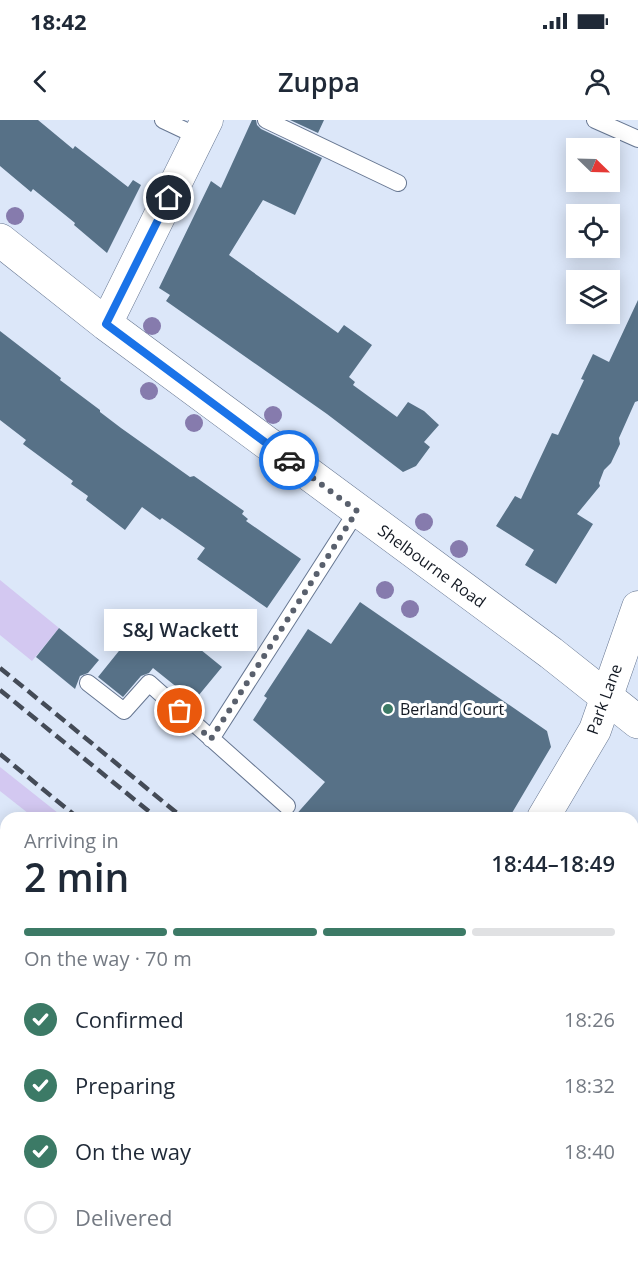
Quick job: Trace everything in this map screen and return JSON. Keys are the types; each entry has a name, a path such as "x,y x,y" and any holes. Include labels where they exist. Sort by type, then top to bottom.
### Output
{"street":[{"path":"106,324 203,129"},
{"name":"Shelbourne Road","path":"0,240 106,324 551,653 638,722"},
{"name":"Park Lane","path":"547,812 595,730 638,607"}],"lane":[{"path":"163,120 203,129"},
{"path":"266,120 398,183"},
{"path":"595,120 638,139"},
{"path":"211,739 357,511"},
{"path":"88,683 124,711 149,683 287,806"}],"shaded area":[{"path":"0,580 59,628 32,661 0,635"},
{"path":"0,767 57,812 27,812 0,791"}],"building":[{"path":"0,120 38,120 73,149 75,146 128,187 133,180 141,185 107,253 74,225 75,223 33,189 31,192 0,166"},
{"path":"252,120 256,120 261,129 322,158 295,215 263,200 229,255 338,333 344,325 372,345 349,377 355,382 353,385 397,417 408,402 424,411 439,425 424,442 430,447 416,466 403,472 327,414 166,301 170,295 159,288 211,181 221,188"},
{"path":"290,120 324,120 318,133"},
{"path":"638,300 638,401 635,402 619,438 620,444 611,463 604,470 600,486 577,514 593,524 556,584 525,565 534,550 496,526 515,496 521,499 552,433 558,435 584,380 581,379 593,354 609,362"},
{"path":"0,331 121,428 190,477 194,476 244,511 242,514 248,519 246,521 301,559 267,608 197,559 205,548 162,518 160,520 142,507 125,530 86,500 88,496 71,484 73,481 23,444 26,440 0,420"},
{"name":"Berland Court","path":"360,602 547,731 551,747 513,812 298,812 325,782 253,720 267,698 264,696 308,629 331,644"},
{"path":"59,628 99,660 88,673 80,676 75,689 36,657"},
{"path":"174,628 222,667 194,701 153,668 149,673 141,676 123,697 98,677 135,631 157,649"}],"railway":[{"path":"0,668 176,812"},
{"path":"0,690 150,812"},
{"path":"0,754 71,812"}],"way so far":[{"path":"180,711 211,739 357,511 289,460"}],"place":[{"name":"Berland Court","path":"388,709"},
{"name":"S&J Wackett","path":"180,711"}],"route":[{"path":"169,198 106,324 289,460"}]}
